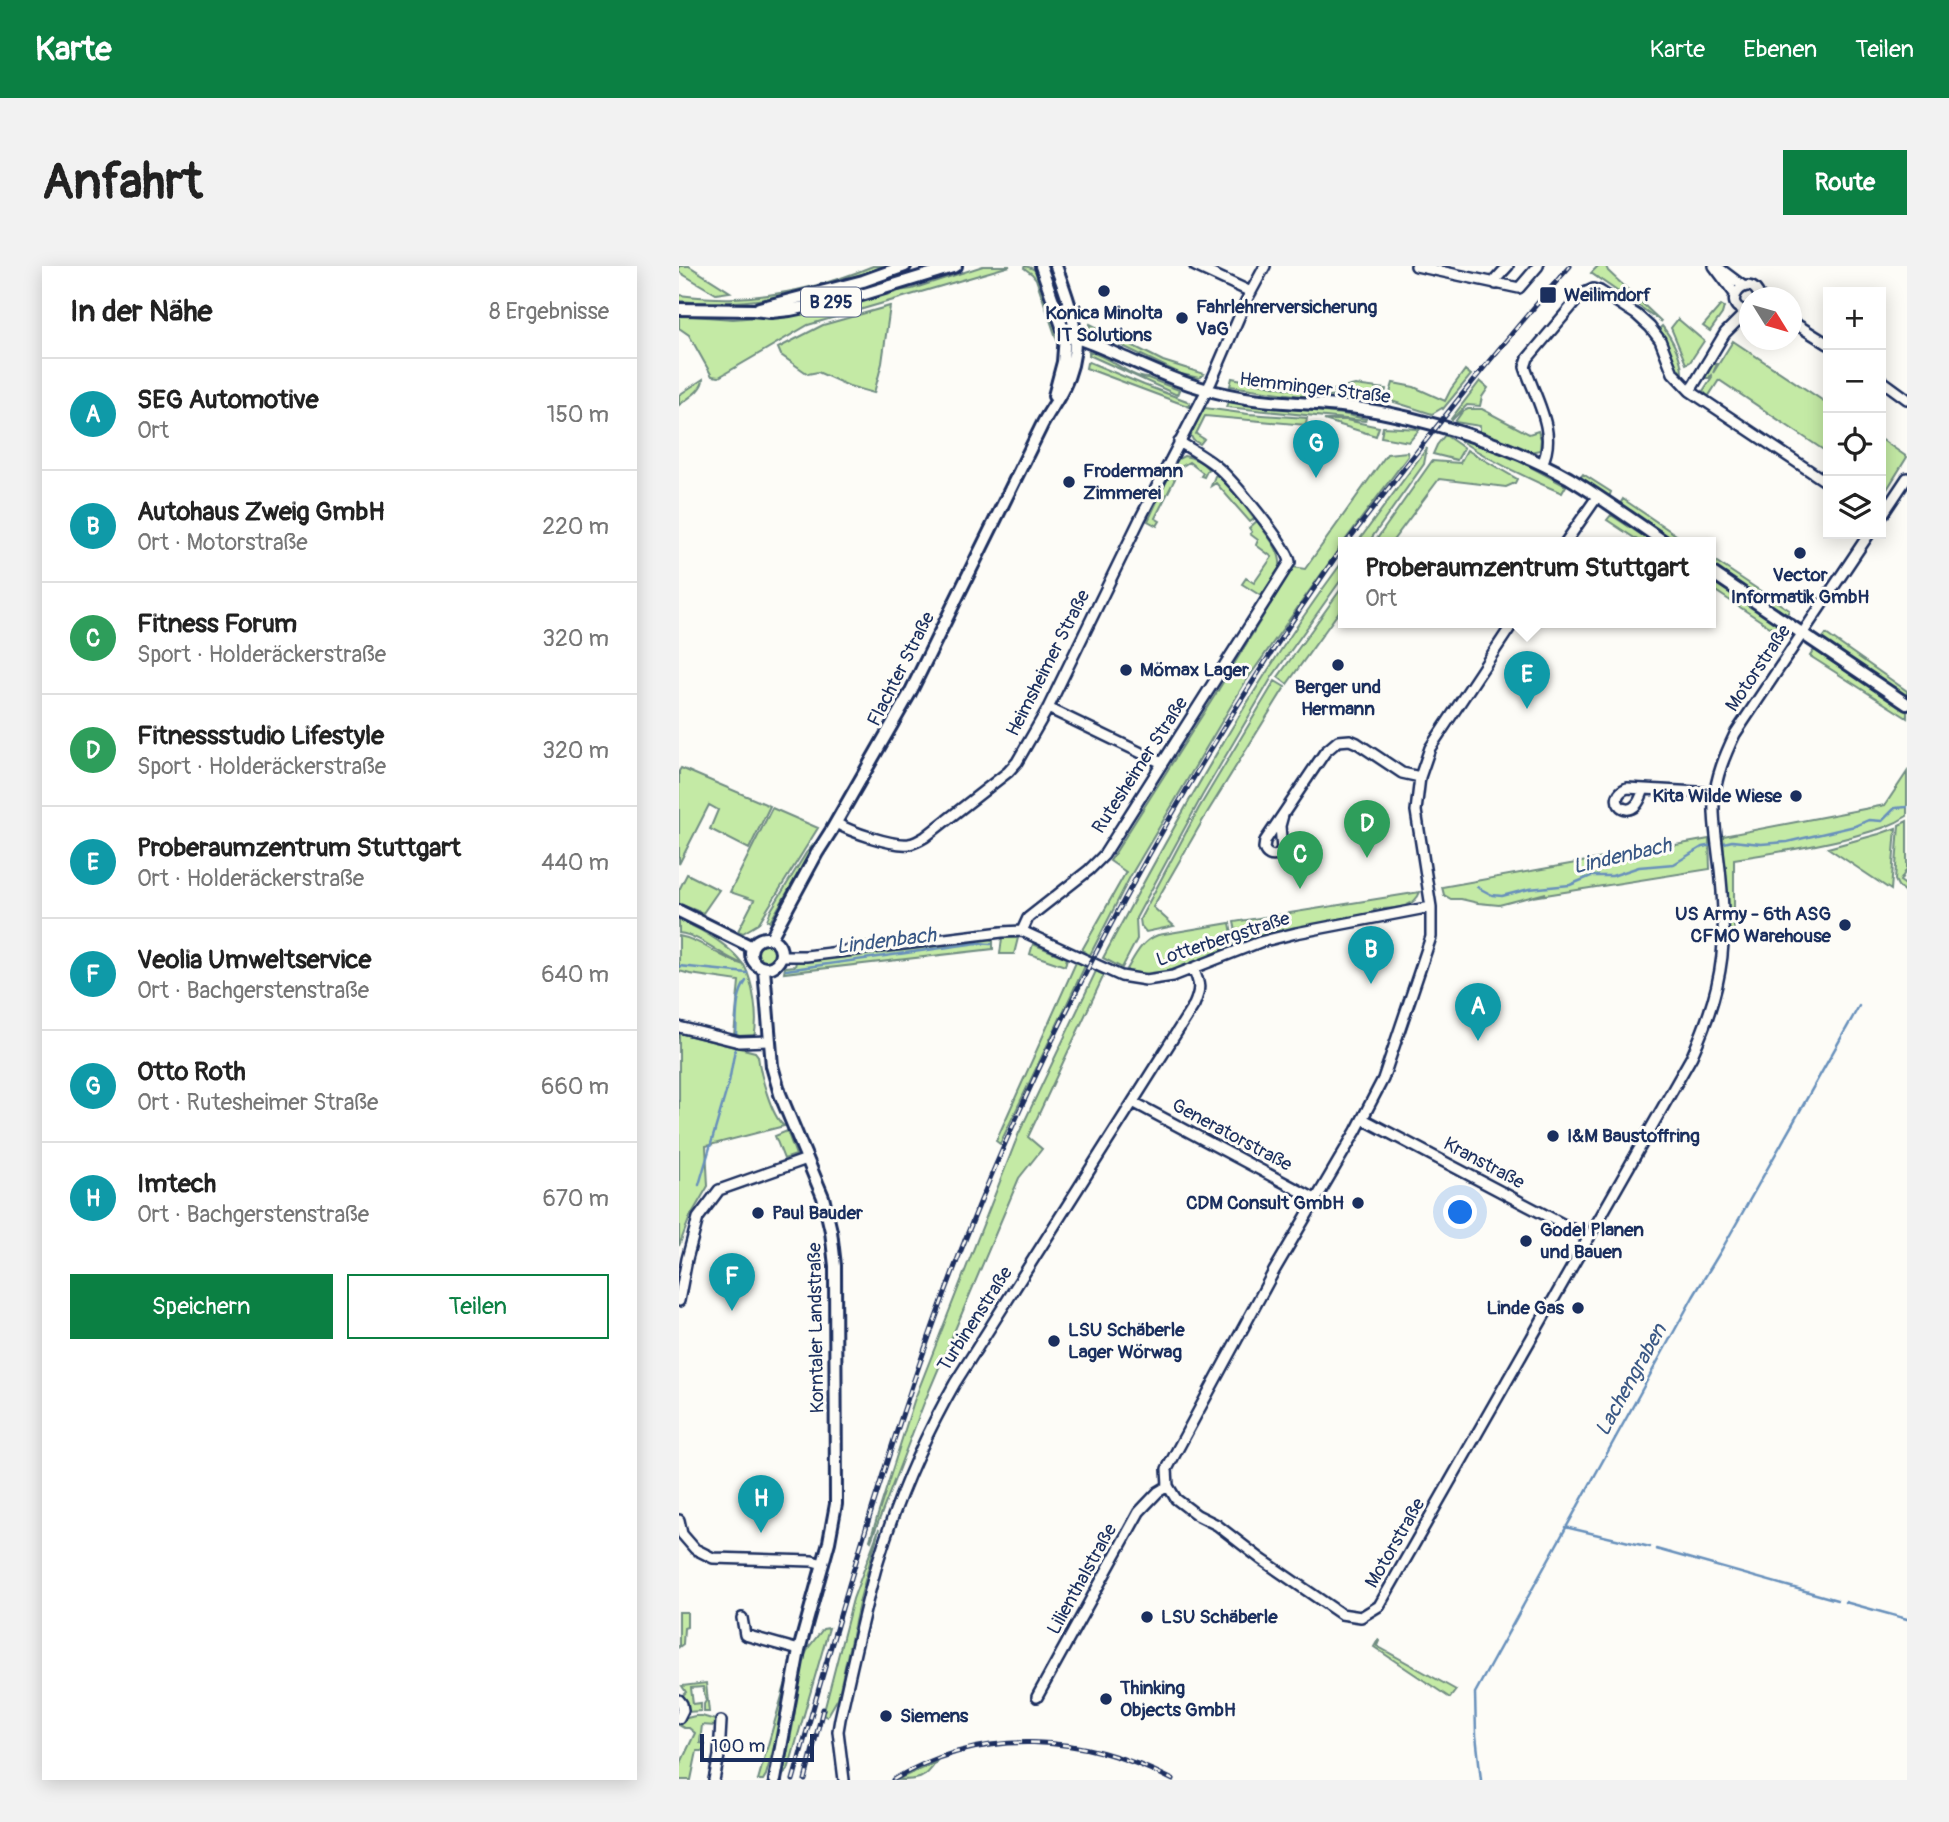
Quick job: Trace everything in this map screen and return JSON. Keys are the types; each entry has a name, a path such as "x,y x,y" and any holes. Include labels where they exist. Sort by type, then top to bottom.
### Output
{"main road":[{"name":"B 295","path":"753,310 863,281 905,266"},
{"name":"B 295","path":"679,309 771,312 815,306 858,296 956,266"},
{"name":"Flachter Straße","path":"771,938 797,887 910,693 1050,409 1071,336 1070,307 1057,266"},
{"name":"Flachter Straße","path":"1040,267 1071,336"},
{"name":"Hemminger Straße","path":"1071,336 1206,390 1251,400 1357,408 1406,418 1509,449 1542,464 1658,537"},
{"path":"1716,575 1907,704"},
{"path":"679,911 752,947"},
{"path":"771,938 779,945 782,956 776,966 764,969 753,961 752,947 758,940 771,938"},
{"name":"Korntaler Landstraße","path":"764,969 772,1066 780,1094 827,1213 835,1266 837,1490 823,1564 799,1650 774,1778"}],"street":[{"path":"1195,266 1251,292"},
{"name":"Heimsheimer Straße","path":"836,823 858,834 911,844 921,840 1017,762 1048,708 1265,266"},
{"path":"1416,266 1519,288 1538,266"},
{"path":"1496,284 1496,279 1508,266"},
{"path":"1715,266 1743,286 1753,287"},
{"path":"1715,266 1739,308"},
{"path":"1725,333 1735,299 1743,286"},
{"path":"1542,464 1548,447 1547,426 1525,367 1528,358 1582,294 1600,291 1637,315 1650,327 1660,340 1672,373 1689,391 1823,480"},
{"path":"1689,391 1725,333 1739,320"},
{"path":"1802,328 1823,341"},
{"path":"1886,383 1907,398"},
{"name":"Rutesheimer Straße","path":"1022,932 1028,918 1104,855 1290,562 1281,544 1236,485 1216,466 1179,442"},
{"path":"1886,510 1907,478"},
{"path":"1569,537 1597,497"},
{"name":"Motorstraße","path":"1168,1486 1173,1494 1197,1515 1217,1525 1341,1614 1361,1617 1379,1606 1687,1065 1708,1017 1720,970 1723,944 1714,802 1723,762 1735,734 1867,539"},
{"path":"1168,1486 1167,1469 1383,1079 1432,925 1416,811 1419,777 1430,748 1510,628"},
{"path":"1048,708 1162,763"},
{"path":"1283,815 1325,752 1338,741 1357,743 1402,772 1419,777"},
{"path":"1644,789 1715,793"},
{"name":"Lotterbergstraße","path":"782,956 806,956 1002,932 1022,932 1121,976 1146,981 1163,979 1260,942 1431,907"},
{"name":"Turbinenstraße","path":"844,1780 838,1731 840,1719 879,1560 893,1516 925,1440 955,1383 1194,1005 1200,983 1193,968"},
{"path":"679,1027 739,1042 769,1041"},
{"name":"Generatorstraße","path":"1133,1102 1315,1199"},
{"name":"Kranstraße","path":"1363,1119 1589,1238"},
{"path":"679,1301 698,1218 719,1190 807,1159"},
{"name":"Lilienthalstraße","path":"1037,1698 1139,1512 1158,1492 1168,1486"},
{"path":"679,1520 681,1538 713,1558 799,1560 823,1564"},
{"path":"742,1618 745,1635 799,1650"},
{"path":"679,1700 681,1714"},
{"path":"714,1780 722,1721"}],"green space":[{"path":"679,266 689,266 730,292 716,294 679,272"},
{"path":"873,266 890,266 786,296 734,302 679,301 679,295 727,298 787,292 823,284"},
{"path":"983,266 1010,266 808,325 719,377 712,376 689,335 679,328 679,315 733,319 796,314 882,293 912,289"},
{"path":"1025,266 1039,274 1047,290 1061,352 1036,279"},
{"path":"1598,266 1606,266 1608,271 1662,322 1591,273"},
{"path":"1721,305 1724,307 1722,314 1710,331 1703,326"},
{"path":"890,306 882,363 874,393 849,386 818,372 808,374 781,355 778,348 823,325"},
{"path":"1678,319 1704,341 1686,364 1671,328"},
{"path":"1090,324 1163,361 1204,374 1199,378 1181,374 1089,330"},
{"path":"1662,326 1676,348 1682,373 1675,365 1659,329"},
{"path":"1733,341 1739,345 1739,350 1747,350 1823,401 1823,450 1719,380 1708,397 1703,391 1712,377 1711,375 1704,378 1712,364 1717,364 1713,373"},
{"path":"1089,352 1141,377 1179,390 1177,395 1089,355"},
{"path":"1089,362 1187,401 1190,407 1086,368"},
{"path":"1465,370 1471,375 1443,409 1432,414 1388,400 1393,383 1414,387 1445,401"},
{"path":"1232,378 1353,400 1316,398 1230,386"},
{"path":"703,379 698,390 679,405 679,395"},
{"path":"1480,381 1488,388 1480,406 1467,405 1452,420 1451,419"},
{"path":"1355,385 1386,389 1384,399 1330,391"},
{"path":"1228,402 1343,414 1366,419 1226,407"},
{"path":"1205,408 1307,418 1306,425 1205,416 1196,434 1204,439 1200,444 1193,440 1190,434 1199,413"},
{"path":"1482,409 1529,434 1538,431 1541,439 1540,450 1530,452 1480,433 1480,426 1455,422 1462,412"},
{"path":"1324,420 1346,420 1379,427 1376,436"},
{"path":"1383,427 1420,429 1409,442 1381,437"},
{"path":"1445,435 1464,448 1457,460 1433,454"},
{"path":"1453,436 1514,458 1566,486 1562,493 1548,487 1492,460"},
{"path":"1886,442 1907,457 1886,491"},
{"path":"1427,448 1424,464 1372,537 1361,537"},
{"path":"1467,450 1517,479 1506,487 1439,479 1396,537 1378,537 1432,461 1460,463"},
{"path":"1407,452 1408,456 1347,537 1338,537 1338,550 1244,684 1131,875 1090,955 1082,950 1126,872 1110,861 1293,567 1305,569 1387,454"},
{"path":"1184,456 1197,460 1208,469 1204,477 1201,476 1203,473 1189,462 1181,467 1155,518 1160,521 1157,526 1148,521 1174,465"},
{"path":"1583,474 1611,492 1609,497 1580,478"},
{"path":"1217,475 1235,493 1254,519 1250,522 1216,483 1211,486"},
{"path":"1623,499 1679,537 1669,537 1620,504"},
{"path":"1611,515 1645,537 1633,537 1607,520"},
{"path":"1257,521 1276,549 1280,561 1280,567 1261,596 1242,584 1246,578 1254,583 1272,557 1256,545 1258,540 1250,534 1252,532 1249,528"},
{"path":"1716,561 1789,610 1787,615 1716,567"},
{"path":"1338,568 1338,584 1272,677 1202,796 1136,918 1137,939 1122,968 1103,958 1216,755 1309,608"},
{"path":"1716,583 1780,626 1776,631 1716,591"},
{"path":"1338,593 1338,613 1287,684 1278,677"},
{"path":"1826,634 1907,691 1907,697 1822,639"},
{"path":"1814,650 1907,711 1907,718 1810,656"},
{"path":"1275,681 1285,687 1153,907 1174,926 1146,932 1140,919 1199,808"},
{"path":"681,768 770,806 749,849 710,829 718,810 709,805 679,864"},
{"path":"1907,772 1907,816 1900,820 1880,829 1837,841 1734,859 1734,935 1727,931 1723,836 1885,805"},
{"path":"772,808 818,828 758,924 743,933 738,931 754,900 730,892"},
{"path":"1907,821 1907,869 1900,881 1907,886 1907,894 1895,880 1899,825"},
{"path":"1896,828 1891,890 1828,848 1879,834"},
{"path":"1709,839 1710,869 1533,897 1546,893 1499,905 1451,899 1444,895 1442,887"},
{"path":"815,843 770,922 767,920 771,910"},
{"path":"687,874 719,890 703,913 679,904 679,890"},
{"path":"1420,892 1417,898 1406,905 1374,910 1374,913 1239,945 1234,922"},
{"path":"679,920 714,938 743,964 696,938 679,933"},
{"path":"1230,923 1235,949 1168,972 1140,974 1126,971 1147,941 1158,935"},
{"path":"679,936 696,941 744,965 754,1000 754,1037 734,1036 739,981 679,971"},
{"path":"988,938 993,940 993,949 784,973 785,967 795,966 796,962"},
{"path":"1002,938 1018,938 1014,954 1000,954"},
{"path":"765,943 772,946 775,953 772,960 765,963 758,960 755,953 758,946"},
{"path":"1033,944 1067,958 1065,966 1030,954"},
{"path":"1077,960 1085,966 1000,1144 996,1141"},
{"path":"1096,971 1104,975 1028,1137 1042,1149 1019,1178 924,1403 871,1541 914,1401 1019,1133"},
{"path":"679,1033 755,1052 771,1104 784,1126 706,1146 708,1186 690,1217 679,1246"},
{"path":"787,1131 796,1155 784,1159 775,1136"},
{"path":"879,1529 838,1698 827,1717 823,1715 853,1599"},
{"path":"679,1612 687,1612 687,1627 684,1628 683,1644 679,1647"},
{"path":"829,1628 788,1770 783,1775 801,1663 823,1629"},
{"path":"1378,1640 1377,1646 1456,1690 1450,1698 1374,1647"},
{"path":"786,1682 788,1684 783,1716 766,1775 763,1780 758,1780"},
{"path":"706,1683 709,1712 704,1712 706,1701 703,1687 691,1688 693,1704 701,1703 701,1711 687,1712 688,1705 682,1696 686,1692 682,1686"},
{"path":"695,1716 715,1720 715,1726 702,1725 700,1743 705,1744 702,1751 697,1751 691,1780 679,1780 679,1767 695,1733 679,1725 687,1718"},
{"path":"936,1762 920,1778 896,1780"}],"waterway":[{"name":"Lindenbach","path":"1720,844 1732,841 1761,844 1787,842 1855,826 1869,820 1882,821 1895,808 1907,807"},
{"name":"Lindenbach","path":"1477,887 1492,895 1502,896 1529,889 1570,885 1591,876 1612,876 1639,867 1674,864 1702,847 1713,845"},
{"name":"Lindenbach","path":"786,970 977,943 991,944"},
{"name":"Lindenbach","path":"679,966 747,973"},
{"path":"736,1035 738,1000 746,981"},
{"name":"Lachengraben","path":"1481,1780 1475,1693 1693,1297 1859,1006"},
{"path":"699,1185 729,1082 735,1049"},
{"path":"1565,1527 1650,1547"},
{"path":"1656,1549 1837,1600"},
{"path":"1845,1602 1907,1619"}],"railway":[{"path":"1351,537 1484,368 1570,266"},
{"path":"793,1780 852,1576 916,1373 965,1240 1003,1148 1087,970 1134,882 1234,711 1338,553"},
{"path":"805,1780 823,1709"},
{"path":"893,1780 927,1763 961,1751 997,1744 1033,1742 1104,1753 1173,1780"}],"place":[{"name":"Konica Minolta IT Solutions","path":"1104,291"},
{"name":"Weilimdorf","path":"1548,295"},
{"name":"Fahrlehrerversicherung VaG","path":"1182,318"},
{"name":"Otto Roth","path":"1316,478"},
{"name":"Frodermann Zimmerei","path":"1069,482"},
{"name":"Vector Informatik GmbH","path":"1800,553"},
{"name":"Berger und Hermann","path":"1338,665"},
{"name":"Mömax Lager","path":"1126,670"},
{"name":"Proberaumzentrum Stuttgart","path":"1527,709"},
{"name":"Kita Wilde Wiese","path":"1796,796"},
{"name":"Fitnessstudio Lifestyle","path":"1367,858"},
{"name":"Fitness Forum","path":"1300,889"},
{"name":"US Army - 6th ASG CFMO Warehouse","path":"1845,925"},
{"name":"Autohaus Zweig GmbH","path":"1371,984"},
{"name":"SEG Automotive","path":"1478,1041"},
{"name":"I&M Baustoffring","path":"1553,1136"},
{"name":"CDM Consult GmbH","path":"1358,1203"},
{"name":"Paul Bauder","path":"758,1213"},
{"name":"Godel Planen und Bauen","path":"1526,1241"},
{"name":"Linde Gas","path":"1578,1308"},
{"name":"Veolia Umweltservice","path":"732,1311"},
{"name":"LSU Schäberle Lager Wörwag","path":"1054,1341"},
{"name":"Imtech","path":"761,1533"},
{"name":"LSU Schäberle","path":"1147,1617"},
{"name":"Thinking Objects GmbH","path":"1106,1699"},
{"name":"Siemens","path":"886,1716"}]}
